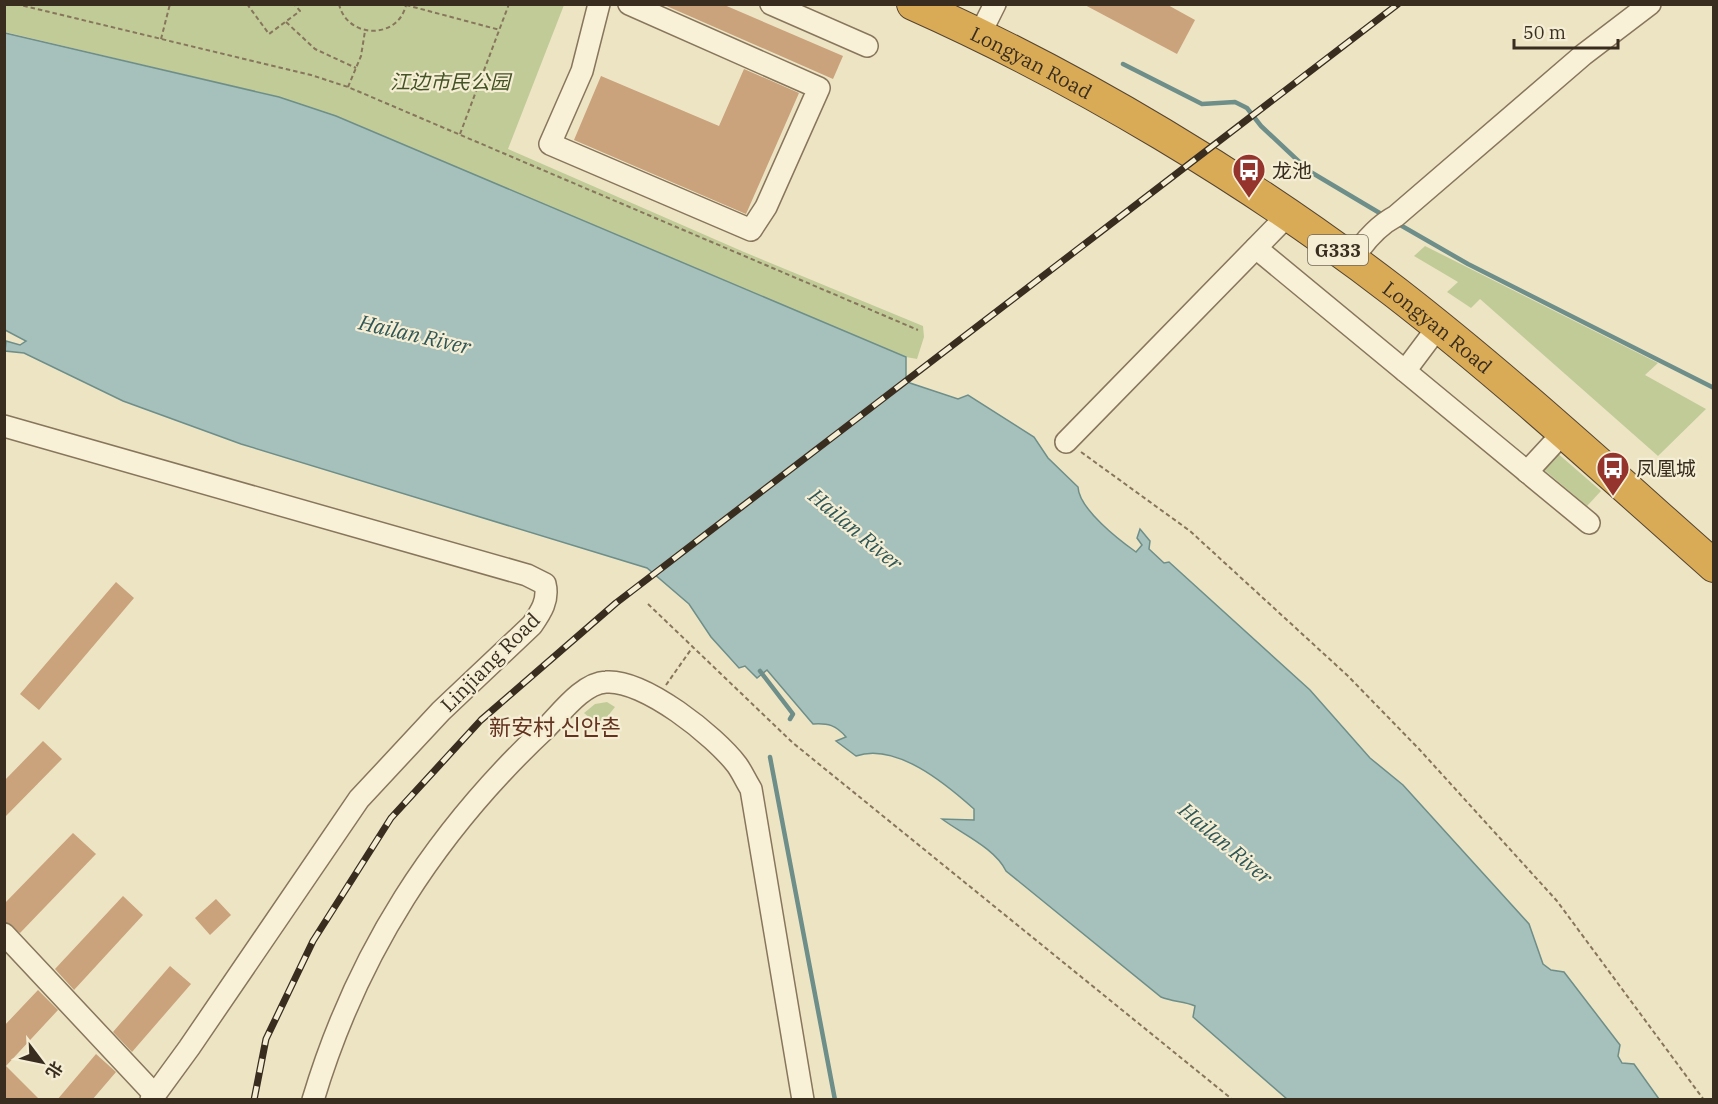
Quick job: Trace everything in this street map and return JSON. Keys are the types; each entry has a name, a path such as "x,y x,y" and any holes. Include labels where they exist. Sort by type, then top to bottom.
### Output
{"highway":[{"name":"Longyan Road","path":"913,4 987,20 1104,102 1199,158 1287,216 1357,252 1438,327 1563,433 1713,566"},
{"name":"Longyan Road","path":"953,4 1107,83 1215,145 1357,252 1484,341 1713,543"}],"street":[{"path":"600,4 582,71 550,144 751,230 766,207 819,88 629,4"},
{"path":"771,4 867,46"},
{"path":"1357,252 1391,218 1584,55 1650,4"},
{"path":"1066,442 1287,216"},
{"path":"1256,248 1589,523"},
{"path":"1405,370 1438,327"},
{"name":"Linjiang Road","path":"4,426 527,575 545,584 547,593 543,609 532,625 441,711 359,799 153,1097"},
{"path":"1527,472 1563,433"},
{"path":"313,1100 341,1015 402,899 475,799 512,759 579,696 595,685 607,682 642,689 657,697 719,746 738,766 751,789 803,1100"},
{"path":"4,934 153,1097"}],"path":[{"path":"16,4 311,75 348,87 918,330"},
{"path":"161,39 170,4"},
{"path":"247,4 269,34 300,11 294,4"},
{"path":"339,4 346,20 365,31 377,32 388,28 398,21 406,5 500,30"},
{"path":"460,135 509,4"},
{"path":"286,22 315,49 356,68"},
{"path":"348,87 361,56 365,31"},
{"path":"1066,442 1190,531 1347,676 1412,740 1557,901 1704,1100"},
{"path":"648,604 793,743 1233,1100"},
{"path":"657,697 692,648"}],"green space":[{"name":"江边市民公园","path":"5,5 564,5 508,149 744,252 923,326 924,337 917,359 906,357 336,116 279,97 5,32"},
{"path":"1425,246 1658,363 1645,375 1706,409 1658,456 1480,299 1471,308 1447,292 1458,282 1414,256"},
{"path":"1556,452 1601,491 1587,506 1542,468"},
{"path":"607,702 615,707 600,726 584,713 595,704"}],"water":[{"name":"Hailan River","path":"5,33 279,97 336,116 906,357 906,379 910,383 958,399 968,395 1034,437 1048,458 1078,487 1085,505 1101,523 1136,552 1142,545 1137,538 1140,529 1150,541 1149,549 1164,563 1169,562 1310,690 1370,758 1403,785 1529,924 1543,964 1551,970 1564,972 1620,1045 1618,1056 1622,1063 1634,1064 1659,1099 1287,1099 1193,1017 1195,1006 1161,997 1006,871 986,848 942,819 974,820 974,809 963,799 920,768 904,760 871,753 856,756 836,741 846,737 839,730 823,724 813,724 767,670 757,678 745,666 739,668 711,637 689,604 647,568 241,444 123,401 24,353 5,351 6,341 20,345 26,341 5,330"}],"building":[{"path":"662,4 722,4 843,56 833,79"},
{"path":"1083,4 1166,4 1195,20 1177,54"},
{"path":"744,69 799,93 746,214 574,140 601,76 719,126"},
{"path":"116,582 134,598 39,710 20,694"},
{"path":"43,741 62,759 4,818 4,781"},
{"path":"73,833 96,854 20,933 4,922 4,904"},
{"path":"123,896 143,915 74,990 55,969"},
{"path":"216,899 231,915 210,935 195,918"},
{"path":"170,966 191,984 132,1052 113,1032"},
{"path":"38,990 58,1010 6,1066 40,1100 4,1100 4,1026"},
{"path":"96,1054 116,1072 92,1100 57,1100"}],"waterway":[{"path":"1123,64 1202,104 1235,102 1247,108 1261,126 1309,171 1383,215"},
{"path":"1395,222 1468,264 1714,388"},
{"path":"760,671 793,714 790,719"},
{"path":"770,757 835,1100"}],"railway":[{"path":"254,1100 266,1039 313,941 391,818 481,720 616,603 1398,4"}],"place":[{"name":"龙池","path":"1249,199"},
{"name":"凤凰城","path":"1613,497"}],"district":[{"name":"新安村 신안촌","path":"555,726"}]}
